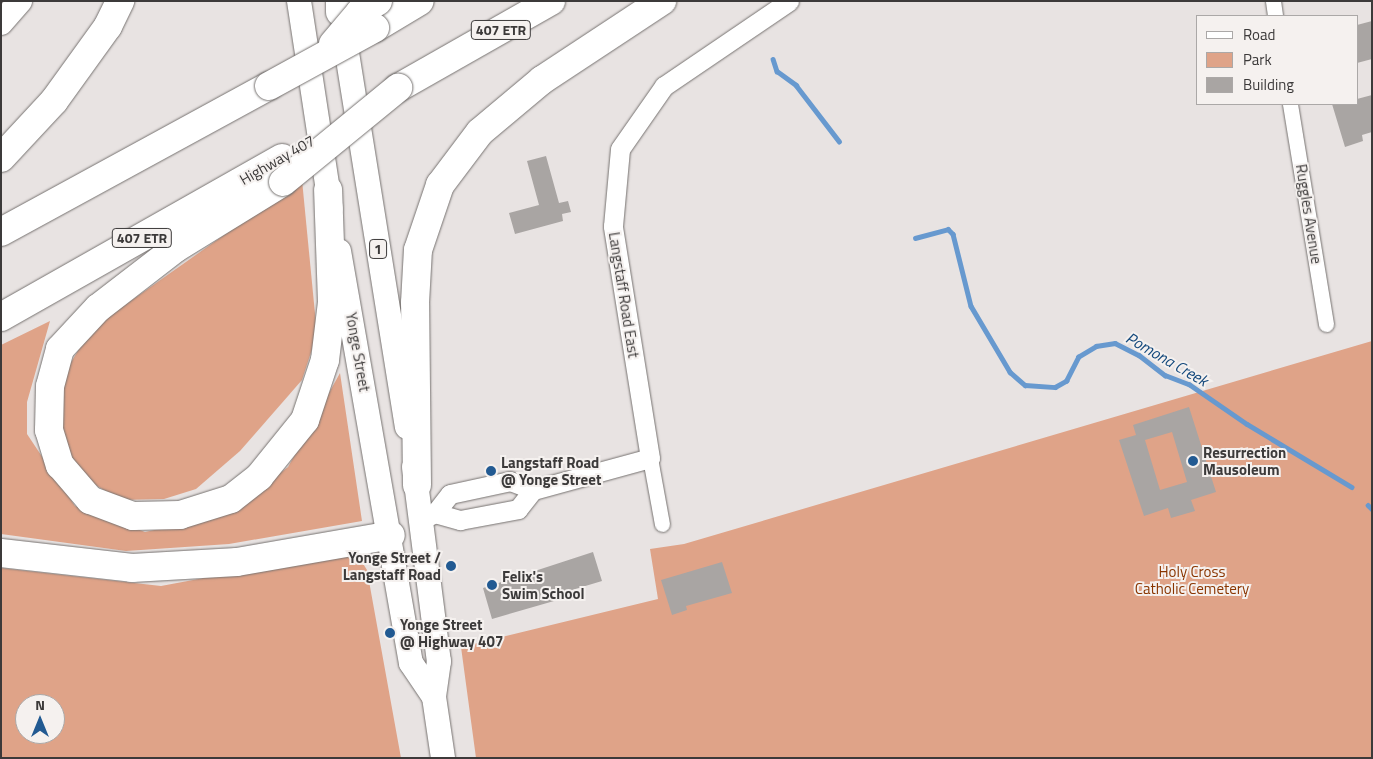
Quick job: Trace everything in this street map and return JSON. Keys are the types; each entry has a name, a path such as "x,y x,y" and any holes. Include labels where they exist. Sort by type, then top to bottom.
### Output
{"highway":[{"path":"1,158 54,101 108,26 120,1"},
{"path":"1,232 321,58 376,14 420,1"},
{"name":"Highway 407","path":"1,317 282,170 398,88 551,1"},
{"path":"417,485 414,303 418,250 440,185 480,132 542,80 662,1"},
{"path":"282,170 98,308 60,349 50,386 49,430 60,465 90,500 134,516 180,515 231,499 259,477 305,420 324,360 332,302 328,190"},
{"path":"1,553 132,568 237,562 392,535"}],"main road":[{"path":"1,23 20,1"},
{"name":"Yonge Street","path":"299,1 328,190 392,535 412,663 434,697"},
{"name":"Yonge Street","path":"339,5 417,485 428,517 439,661 434,697 443,758"},
{"path":"392,535 428,517"}],"street":[{"name":"Langstaff Road East","path":"662,524 613,226 620,149 664,86 789,1"},
{"path":"1273,1 1275,15"},
{"name":"Ruggles Avenue","path":"1290,105 1326,324"},
{"path":"428,517 460,520 518,509 533,490 650,458"},
{"path":"428,517 450,494 510,481 533,490"}],"green space":[{"path":"302,180 317,334 302,380 240,451 196,489 164,499 120,500 81,476 59,431 61,379 91,329"},
{"path":"50,321 27,402 27,434 75,506 145,532 225,515 288,467 340,373 362,521 229,544 126,551 1,534 1,345"},
{"name":"Holy Cross Catholic Cemetery","path":"1372,341 1372,758 476,758 461,647 658,599 650,549 684,544"},
{"path":"338,553 357,554 367,570 401,758 1,758 1,568 161,586"}],"building":[{"path":"1372,21 1372,59 1358,63 1358,25"},
{"path":"1372,95 1372,132 1362,135 1363,141 1345,147 1332,105 1358,105 1358,99"},
{"path":"546,156 559,203 568,201 571,212 562,214 563,221 515,234 509,213 539,205 527,161"},
{"name":"Resurrection Mausoleum","path":"1189,407 1216,492 1191,500 1195,511 1171,518 1168,508 1144,516 1119,440 1136,435 1133,425","holes":["1172,432 1187,482 1160,490 1145,440"]},
{"path":"593,552 602,581 552,596 554,601 492,619 483,588"},
{"path":"722,562 732,593 686,606 687,610 672,615 661,580"}],"waterway":[{"name":"Pomona Creek","path":"773,59 777,71 796,85 839,141"},
{"name":"Pomona Creek","path":"915,238 948,229 953,234 971,306 1010,372 1025,385 1055,387 1066,381 1078,357 1096,346 1115,343 1139,355 1165,375 1189,384 1247,424 1352,487"},
{"name":"Pomona Creek","path":"1368,505 1372,509"}],"place":[{"name":"Resurrection Mausoleum","path":"1193,461"},
{"name":"Langstaff Road @ Yonge Street","path":"491,471"},
{"name":"Yonge Street / Langstaff Road","path":"451,566"},
{"name":"Felix's Swim School","path":"492,585"},
{"name":"Yonge Street @ Highway 407","path":"390,633"}]}
